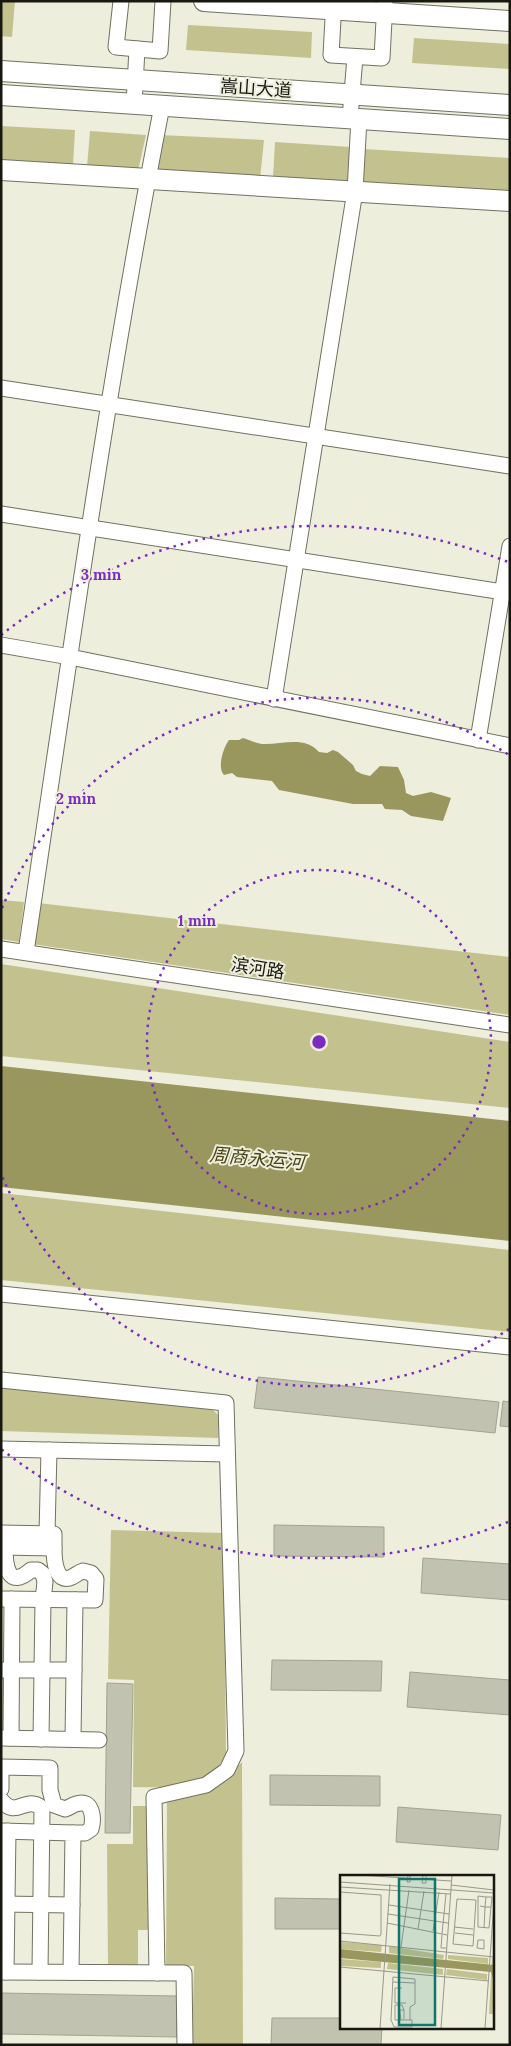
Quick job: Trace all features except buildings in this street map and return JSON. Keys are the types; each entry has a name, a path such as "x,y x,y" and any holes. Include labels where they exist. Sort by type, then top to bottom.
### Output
{"main road":[{"path":"204,1 385,7 510,22"},
{"name":"嵩山大道","path":"1,71 510,104"},
{"name":"嵩山大道","path":"1,95 510,128"},
{"path":"1,170 510,201"}],"street":[{"path":"121,1 116,47 160,51 163,1"},
{"path":"334,6 331,55 382,58 385,7"},
{"path":"134,104 137,49"},
{"path":"274,699 355,192 353,94 355,57"},
{"path":"26,952 90,528 148,179 162,106"},
{"path":"1,388 510,466"},
{"path":"1,514 506,593"},
{"path":"478,740 506,593 510,546"},
{"path":"1,645 70,657 510,746"},
{"name":"滨河路","path":"1,948 510,1025"},
{"path":"1,1294 510,1347"},
{"path":"1,1380 226,1403 236,1751 227,1770 206,1785 154,1796 157,1973"},
{"path":"1,1449 227,1454"},
{"path":"47,1534 48,1450"},
{"path":"2,1543 54,1534 57,1572 61,1576 72,1577 83,1571 91,1573 96,1579 95,1600 6,1599 6,1738 99,1740"},
{"path":"2,1543 54,1548"},
{"path":"2,1543 5,1567 8,1573 14,1577 21,1577 31,1570 38,1570 43,1574 45,1582 43,1600 41,1739"},
{"path":"73,1739 75,1600"},
{"path":"6,1670 74,1670"},
{"path":"1,1790 1,1767 50,1768 50,1790 54,1805 65,1809 76,1803 82,1803 88,1806 94,1820 92,1830 84,1833 5,1831 4,1972 184,1973 185,2045"},
{"path":"1,1800 7,1807 12,1808 18,1808 30,1803 37,1803 42,1808 40,1972"},
{"path":"71,1972 73,1833"},
{"path":"4,1904 72,1905"}],"shaded area":[{"path":"1,1 15,1 12,37 1,36"},
{"path":"188,25 312,32 311,58 186,50"},
{"path":"414,38 510,44 510,69 412,63"},
{"path":"1,126 75,130 73,165 1,160"},
{"path":"90,131 146,135 138,171 87,167"},
{"path":"160,135 264,140 260,179 151,169"},
{"path":"275,142 351,147 349,182 273,178"},
{"path":"364,149 510,158 510,197 361,188"},
{"path":"1,900 24,902 19,942 1,939"},
{"path":"38,903 510,957 510,1015 32,944"},
{"path":"1,964 510,1042 510,1108 1,1056"},
{"path":"1,1193 510,1250 510,1332 1,1280"},
{"path":"1,1386 211,1408 219,1416 218,1438 1,1431"},
{"path":"111,1530 224,1533 226,1755 214,1772 197,1781 175,1786 133,1787 134,1680 108,1679"},
{"path":"242,1762 243,2045 192,2045 194,1966 166,1966 167,1801 202,1793 219,1786"},
{"path":"133,1806 148,1806 148,1930 138,1930 138,1966 108,1967 107,1844 133,1844"}],"water":[{"path":"243,738 262,744 300,742 313,747 319,752 327,753 333,750 353,765 356,771 370,776 380,766 398,767 404,780 406,793 413,796 431,792 451,798 443,821 411,816 402,810 385,809 382,804 353,804 279,790 272,781 237,777 232,773 224,775 221,763 229,740"},
{"name":"周商永运河","path":"1,1066 510,1121 510,1241 1,1187"}]}
